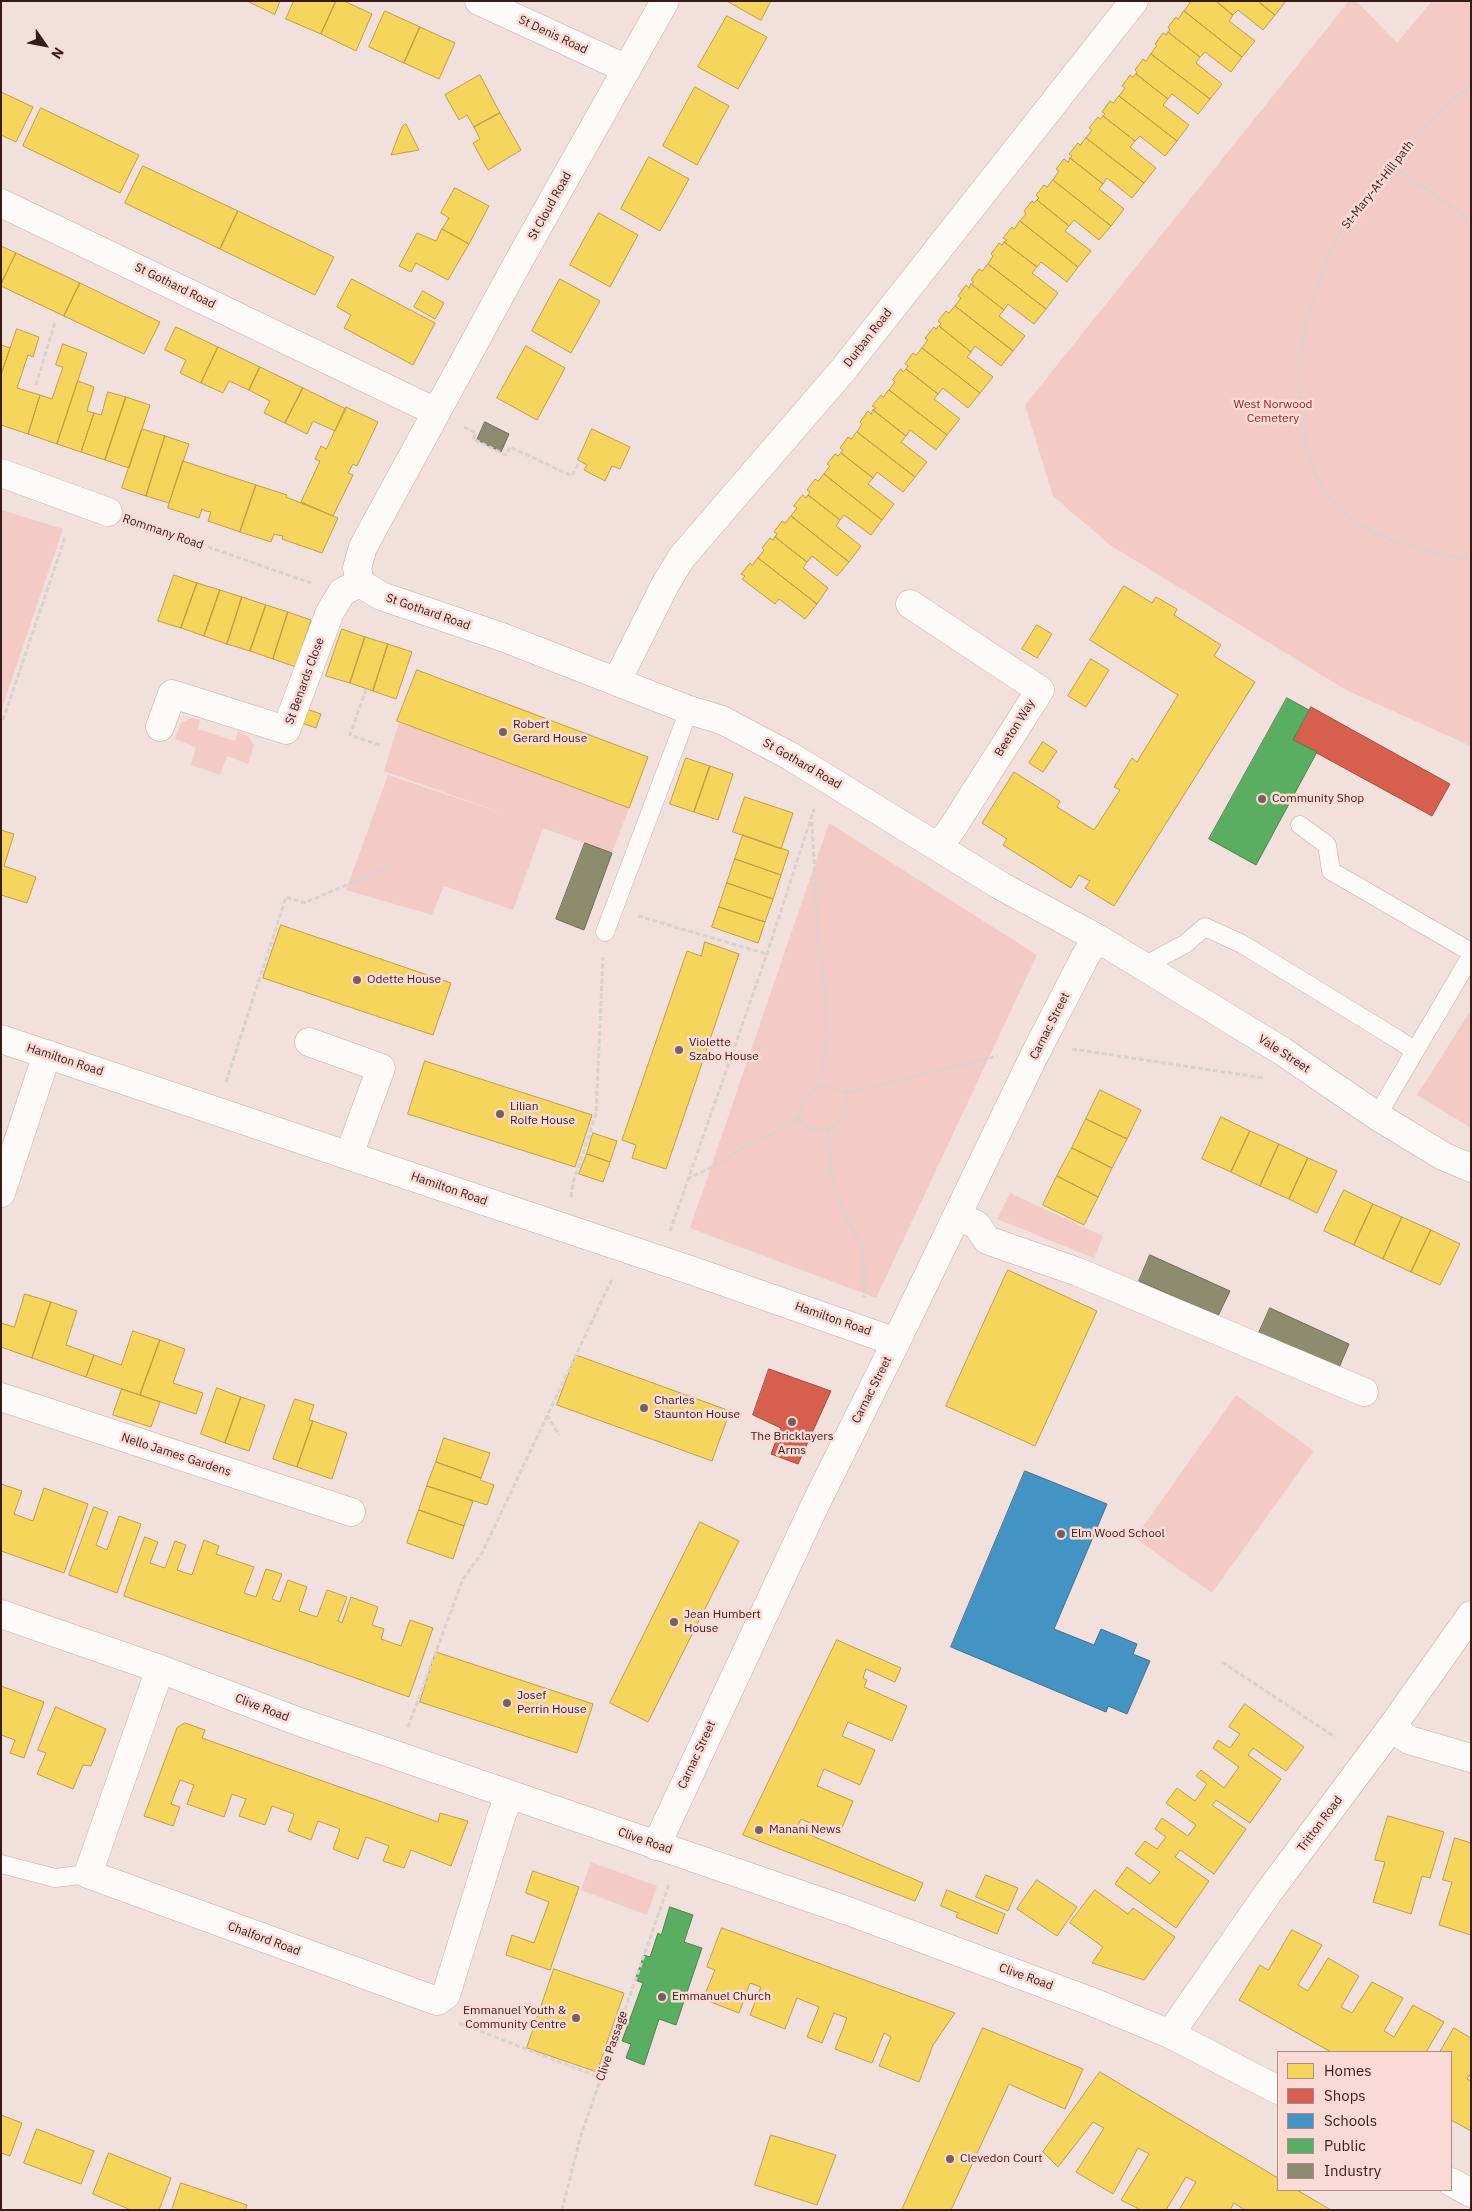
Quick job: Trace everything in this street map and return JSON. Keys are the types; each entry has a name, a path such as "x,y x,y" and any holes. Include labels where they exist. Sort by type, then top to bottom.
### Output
{"street":[{"name":"St Denis Road","path":"479,1 627,69"},
{"name":"St Cloud Road","path":"436,412 665,1"},
{"name":"Durban Road","path":"617,682 662,589 682,557 843,370 1134,1"},
{"name":"St Gothard Road","path":"1,203 436,412"},
{"path":"360,583 356,568 363,548 436,412"},
{"name":"Rommany Road","path":"1,473 108,512"},
{"name":"St Gothard Road","path":"360,583 366,589 381,596 502,637 689,710 722,720 790,756 1002,886 1097,938"},
{"name":"St Benards Close","path":"160,727 172,694 286,730 330,612 342,592 360,583"},
{"name":"Beeton Way","path":"910,604 1040,690 951,830 938,847"},
{"name":"Vale Street","path":"1097,938 1282,1051 1377,1116 1443,1156 1471,1168"},
{"name":"Carnac Street","path":"656,1846 815,1504 1039,1047 1085,957 1097,938"},
{"name":"Hamilton Road","path":"1,1039 349,1155 896,1342"},
{"path":"309,1042 381,1068 349,1155"},
{"path":"1,1193 47,1054"},
{"path":"957,1216 977,1225 986,1240 1078,1272 1364,1392"},
{"name":"Nello James Gardens","path":"1,1397 351,1512"},
{"name":"Clive Road","path":"1,1614 160,1669 297,1721 848,1911 1090,2001 1170,2034 1277,2089"},
{"name":"Tritton Road","path":"1170,2034 1268,1893 1391,1728 1471,1615"},
{"path":"88,1874 160,1669"},
{"path":"1391,1728 1409,1740 1471,1758"},
{"path":"437,2001 446,1995 502,1814 510,1795"},
{"name":"Chalford Road","path":"88,1874 437,2001"},
{"path":"1452,2183 1471,2193"}],"lane":[{"path":"605,932 689,710"},
{"path":"1300,825 1327,845 1331,871 1471,952"},
{"path":"1142,967 1185,944 1205,927 1242,944 1415,1050"},
{"path":"1377,1116 1471,956"},
{"path":"1,1864 55,1878 88,1874"}],"path":[{"name":"St-Mary-At-Hill path","path":"1471,86 1444,106 1345,224 1334,244 1320,281 1300,358 1299,392 1305,446 1310,466 1325,492 1341,510 1358,523 1410,547 1471,560"},
{"path":"1392,166 1471,220"},
{"path":"36,385 55,322"},
{"path":"461,426 476,433 473,439 506,455 510,447 572,476 578,464"},
{"name":"Rommany Road","path":"108,512 318,586"},
{"path":"3,720 65,538"},
{"path":"366,689 350,735 382,746"},
{"path":"668,1236 767,954 816,806"},
{"path":"687,1179 714,1166 752,1142 775,1133 798,1118 805,1101 820,1085 827,1042 826,998 818,940 812,819"},
{"path":"217,1111 286,897 304,903 392,866"},
{"path":"613,909 767,954"},
{"path":"570,1202 573,1183 596,1114 605,932"},
{"path":"1039,1047 1065,1048 1265,1078 1282,1051"},
{"path":"820,1085 847,1094 1003,1055"},
{"path":"798,1118 809,1129 828,1129 844,1117 847,1094"},
{"path":"828,1129 830,1166 837,1197 861,1246 864,1266 864,1303"},
{"path":"408,1728 463,1579 482,1553 626,1249"},
{"path":"547,1415 559,1435"},
{"path":"1222,1662 1335,1738"},
{"name":"Clive Passage","path":"562,2210 581,2135 669,1884"},
{"path":"437,2001 458,2022 601,2078"}],"green space":[{"name":"West Norwood Cemetery","path":"1349,1 1356,1 1397,43 1432,1 1471,1 1471,746 1346,690 1110,545 1053,496 1025,405"},
{"path":"1,510 63,529 2,708 1,708"},
{"path":"191,718 200,720 198,729 235,741 238,732 248,736 254,745 248,764 227,756 220,775 191,765 196,747 175,739 181,723"},
{"path":"399,722 629,808 612,853 543,828 513,910 444,886 432,915 346,890 388,775 508,815 384,771"},
{"path":"829,823 1037,955 876,1298 690,1228"},
{"path":"1471,1010 1471,1128 1417,1095"},
{"path":"1010,1193 1103,1236 1094,1258 997,1219"},
{"path":"1236,1395 1314,1451 1212,1593 1135,1538"},
{"path":"591,1862 657,1886 647,1915 581,1890"}],"building: Homes":[{"path":"247,1 280,1 275,14"},
{"path":"294,1 336,1 321,34 286,19"},
{"path":"336,1 344,1 372,14 356,51 321,34"},
{"path":"727,1 771,1 761,20"},
{"path":"1187,1 1216,1 1233,15 1229,21 1255,41 1242,57 1184,11 1190,3"},
{"path":"1216,1 1258,1 1275,15 1263,30 1238,10 1233,15"},
{"path":"1258,1 1286,1 1275,15"},
{"path":"385,11 420,27 404,63 369,47"},
{"path":"1184,11 1242,57 1231,72 1205,52 1200,57 1168,32 1170,30 1168,27"},
{"path":"727,16 767,37 738,89 698,67"},
{"path":"420,27 455,43 439,79 404,63"},
{"path":"1168,32 1200,57 1196,63 1222,84 1210,99 1151,54 1163,33 1166,35"},
{"path":"1151,54 1210,99 1198,114 1172,94 1168,99 1136,74 1135,70 1143,59 1146,61"},
{"path":"1136,74 1168,99 1163,105 1189,125 1177,141 1119,96 1125,88 1122,86 1130,75 1133,77"},
{"path":"480,75 500,113 474,127 467,115 459,120 445,95"},
{"path":"695,87 729,106 697,165 663,146"},
{"path":"1,92 33,107 16,142 1,135"},
{"path":"1119,96 1177,141 1165,156 1140,136 1135,141 1103,116 1105,114 1102,112 1110,101 1113,103"},
{"path":"41,108 139,155 120,193 23,146"},
{"path":"500,113 521,150 488,170 473,143 480,139 474,127"},
{"path":"1103,116 1135,141 1130,147 1156,168 1144,183 1086,138 1092,130 1089,128 1098,117 1100,119"},
{"path":"406,124 419,150 391,155 402,127"},
{"path":"1086,138 1144,183 1132,198 1107,178 1103,184 1070,158 1072,156 1069,154 1078,143 1080,145"},
{"path":"649,157 689,179 660,231 621,209"},
{"path":"1070,158 1103,184 1099,189 1124,209 1111,226 1053,180 1059,171 1056,169 1064,159 1068,162"},
{"path":"143,166 238,211 220,249 125,203"},
{"path":"1053,180 1111,226 1099,240 1074,220 1069,226 1037,200 1039,198 1036,195 1044,185 1047,187"},
{"path":"455,188 489,206 469,244 442,229 449,218 441,213"},
{"path":"1037,200 1069,226 1065,231 1091,251 1078,267 1020,221 1026,214 1024,211 1032,201 1034,203"},
{"path":"238,211 334,257 315,295 220,249"},
{"path":"599,213 638,235 610,287 570,265"},
{"path":"1020,221 1078,267 1067,282 1041,262 1037,267 1004,242 1007,240 1003,238"},
{"path":"442,229 469,244 448,280 416,263 411,272 399,266 417,233 436,241"},
{"path":"1004,242 1037,267 1032,273 1058,293 1046,309 988,264 993,256 991,254 999,243 1002,245"},
{"path":"1,246 16,253 1,283"},
{"path":"16,253 80,283 64,316 1,286"},
{"path":"988,264 1046,309 1034,324 1008,304 1004,310 971,284 974,282 971,280 979,269 982,271"},
{"path":"352,279 435,323 413,365 344,328 351,315 337,307"},
{"path":"560,279 600,301 571,353 532,331"},
{"path":"80,283 160,322 144,354 64,316"},
{"path":"971,284 1004,310 999,316 1025,336 1013,351 955,306 961,298 958,296 966,285 969,288"},
{"path":"423,291 444,303 435,319 414,307"},
{"path":"955,306 1013,351 1001,366 975,346 971,352 939,326 941,324 938,321 946,311 949,313"},
{"path":"939,326 971,352 967,357 993,377 980,393 922,348 928,340 925,338 934,327 936,329"},
{"path":"176,327 218,347 201,383 180,373 186,360 165,350"},
{"path":"17,329 39,337 33,357 28,355 17,388 40,395 28,434 1,425 1,375"},
{"path":"63,344 87,353 57,444 28,434 40,395 52,399 63,367 56,365"},
{"path":"1,345 10,348 1,375"},
{"path":"526,346 565,368 537,420 497,398"},
{"path":"218,347 260,367 249,390 229,381 223,393 201,383"},
{"path":"922,348 980,393 968,408 943,388 938,394 906,369 908,366 905,364 913,353 916,355"},
{"path":"260,367 303,388 285,423 264,413 270,401 249,390"},
{"path":"901,369 903,372 906,369 938,394 934,399 960,419 947,435 889,390"},
{"path":"78,381 94,387 87,411 94,413 81,452 57,444"},
{"path":"303,388 346,409 335,431 313,421 307,434 285,423"},
{"path":"889,390 947,435 936,450 910,430 906,436 873,410 876,408 872,406 881,395 883,397"},
{"path":"108,392 126,397 105,460 81,452 94,413 101,415"},
{"path":"126,397 150,405 129,468 105,460"},
{"path":"346,407 378,422 357,466 353,464 348,473 353,475 333,516 301,502 320,461 315,459 321,446 326,449"},
{"path":"873,410 906,436 901,442 927,462 915,477 857,432 862,424 860,422 868,411 871,414"},
{"path":"142,429 165,436 146,496 122,488"},
{"path":"592,429 630,447 620,469 612,466 605,481 584,470 587,465 578,460"},
{"path":"857,432 915,477 903,492 877,472 873,478 841,453 843,450 840,448 848,437 851,439"},
{"path":"165,436 189,444 169,503 146,496"},
{"path":"841,453 873,478 868,484 894,504 882,520 824,474 830,466 827,464 835,454 838,456"},
{"path":"183,461 256,485 240,532 208,521 211,512 202,509 199,518 168,508"},
{"path":"824,474 882,520 871,535 844,515 840,520 808,495 810,492 807,490 815,479 818,481"},
{"path":"256,485 287,495 286,497 338,518 322,553 282,539 283,536 274,534 271,542 240,532"},
{"path":"803,495 806,498 808,495 840,520 836,526 861,546 849,562 791,516 797,508 794,506"},
{"path":"791,516 849,562 837,576 812,556 807,562 775,537 777,534 774,532 782,521 785,523"},
{"path":"775,537 807,562 803,568 828,588 817,604 758,558 764,550 762,548 770,538 773,540"},
{"path":"758,558 817,604 805,619 779,599 775,604 742,579 745,576 741,574 750,563 752,565"},
{"path":"174,575 197,583 181,628 158,621"},
{"path":"197,583 220,590 204,636 181,628"},
{"path":"1124,586 1152,603 1156,597 1177,609 1174,615 1221,645 1214,656 1255,682 1114,906 1085,888 1090,881 1079,875 1071,888 1003,845 1007,839 982,823 1014,772 1060,801 1057,807 1094,830 1120,790 1114,787 1132,758 1137,762 1178,695 1090,640"},
{"path":"220,590 242,597 227,644 204,636"},
{"path":"242,597 266,605 250,651 227,644"},
{"path":"266,605 288,612 273,659 250,651"},
{"path":"288,612 311,620 296,667 273,659"},
{"path":"1037,625 1052,634 1037,658 1022,649"},
{"path":"342,629 365,637 350,683 326,676"},
{"path":"365,637 388,644 373,691 350,683"},
{"path":"388,644 412,652 396,699 373,691"},
{"path":"1091,659 1109,670 1086,707 1068,696"},
{"name":"Robert Gerard House","path":"417,670 648,757 629,808 397,721"},
{"path":"307,709 321,714 316,728 302,723"},
{"path":"1043,742 1057,751 1043,772 1029,763"},
{"path":"686,758 710,766 694,812 670,804"},
{"path":"710,766 733,774 718,820 694,812"},
{"path":"745,797 793,813 781,849 733,832"},
{"path":"1,830 14,834 4,866 36,877 27,903 1,895"},
{"path":"743,835 789,851 781,875 735,859"},
{"path":"735,859 781,875 773,899 727,883"},
{"path":"727,883 773,899 765,922 719,907"},
{"path":"719,907 765,922 758,943 712,927"},
{"name":"Odette House","path":"281,925 451,983 433,1035 263,978"},
{"name":"Violette Szabo House","path":"705,942 739,954 666,1169 632,1158 636,1145 622,1140 687,951 701,956"},
{"name":"Lilian Rolfe House","path":"425,1061 592,1115 575,1167 408,1114"},
{"path":"1100,1090 1141,1110 1127,1139 1086,1119"},
{"path":"1221,1117 1250,1131 1231,1172 1202,1159"},
{"path":"1086,1119 1127,1139 1112,1168 1072,1148"},
{"path":"1250,1131 1279,1144 1260,1186 1231,1172"},
{"path":"593,1133 617,1141 610,1162 587,1154"},
{"path":"1279,1144 1308,1158 1289,1199 1260,1186"},
{"path":"1072,1148 1112,1168 1098,1197 1057,1176"},
{"path":"587,1154 610,1162 603,1182 579,1174"},
{"path":"1308,1158 1337,1171 1317,1213 1289,1199"},
{"path":"1057,1176 1098,1197 1084,1225 1043,1205"},
{"path":"1344,1190 1373,1204 1354,1245 1324,1231"},
{"path":"1373,1204 1402,1217 1383,1259 1354,1245"},
{"path":"1402,1217 1431,1230 1411,1272 1383,1259"},
{"path":"1431,1230 1460,1244 1440,1285 1411,1272"},
{"path":"1008,1270 1097,1311 1035,1446 946,1406"},
{"path":"25,1294 51,1302 32,1358 1,1347 1,1323 14,1327"},
{"path":"51,1302 77,1311 66,1345 94,1355 86,1377 32,1358"},
{"path":"133,1331 160,1340 140,1395 86,1377 94,1355 121,1365"},
{"path":"160,1340 185,1349 173,1383 203,1393 196,1414 140,1395"},
{"name":"Charles Staunton House","path":"576,1355 730,1411 712,1461 557,1405"},
{"path":"217,1388 241,1397 225,1443 201,1434"},
{"path":"122,1389 160,1402 151,1427 113,1415"},
{"path":"241,1397 265,1405 249,1451 225,1443"},
{"path":"295,1399 314,1405 309,1420 313,1421 297,1467 273,1459"},
{"path":"313,1421 347,1433 332,1479 297,1467"},
{"path":"444,1438 490,1453 481,1478 436,1462"},
{"path":"436,1462 481,1478 480,1480 494,1485 487,1505 427,1486"},
{"path":"1,1484 22,1491 14,1514 33,1521 44,1488 88,1504 64,1573 1,1551"},
{"path":"427,1486 473,1501 464,1526 419,1510"},
{"path":"94,1507 108,1512 96,1545 107,1550 119,1516 141,1524 117,1593 69,1575"},
{"path":"419,1510 464,1526 453,1559 407,1543"},
{"name":"Jean Humbert House","path":"700,1522 739,1541 648,1722 610,1703"},
{"path":"145,1537 158,1542 150,1563 165,1568 175,1541 186,1545 177,1570 192,1575 204,1540 219,1546 216,1554 254,1567 244,1593 256,1597 266,1569 282,1574 272,1599 280,1602 288,1580 307,1587 299,1611 317,1617 327,1590 347,1597 338,1621 342,1623 351,1597 378,1607 372,1625 384,1629 381,1639 401,1646 410,1620 433,1628 409,1697 124,1596"},
{"path":"837,1640 901,1668 895,1682 866,1669 863,1678 867,1680 864,1687 907,1706 892,1741 848,1722 842,1736 875,1750 860,1785 824,1769 817,1786 853,1801 839,1835 801,1819 796,1829 923,1883 915,1901 743,1835"},
{"name":"Josef Perrin House","path":"436,1652 593,1704 577,1753 420,1702"},
{"path":"1,1686 44,1702 24,1758 10,1753 15,1740 1,1735"},
{"path":"1245,1704 1304,1747 1286,1771 1253,1748 1248,1755 1281,1779 1250,1823 1216,1800 1212,1805 1246,1829 1214,1874 1180,1850 1175,1857 1209,1881 1176,1928 1115,1884 1127,1867 1150,1884 1160,1872 1135,1854 1145,1841 1157,1849 1166,1837 1155,1829 1162,1818 1188,1836 1196,1825 1166,1803 1177,1788 1195,1801 1207,1784 1196,1776 1201,1770 1224,1788 1239,1767 1213,1748 1218,1740 1230,1748 1240,1734 1229,1727"},
{"path":"56,1707 106,1729 91,1766 83,1765 73,1789 37,1774 46,1753 38,1750"},
{"path":"185,1723 205,1730 202,1738 438,1822 440,1813 468,1821 451,1866 411,1850 404,1868 383,1861 389,1846 366,1837 358,1859 333,1849 340,1829 318,1821 311,1840 288,1831 294,1814 272,1806 265,1825 239,1816 246,1799 232,1794 224,1817 187,1804 194,1785 180,1780 171,1804 180,1807 173,1826 144,1816 177,1728"},
{"path":"1388,1816 1444,1832 1430,1878 1422,1876 1411,1914 1373,1902 1385,1862 1375,1860"},
{"path":"1455,1838 1471,1843 1471,1935 1439,1925 1452,1882 1443,1880"},
{"path":"533,1871 579,1887 550,1970 506,1955 512,1935 534,1943 549,1902 526,1893"},
{"path":"986,1875 1018,1888 1008,1911 976,1897"},
{"path":"1037,1880 1077,1907 1057,1936 1017,1909"},
{"path":"947,1890 1005,1914 997,1934 956,1917 958,1913 941,1906"},
{"path":"1095,1890 1128,1914 1133,1908 1175,1937 1144,1980 1092,1963 1103,1947 1070,1923"},
{"path":"722,1928 955,2013 933,2045 919,2082 879,2066 891,2037 884,2033 872,2063 835,2049 847,2018 834,2013 822,2043 807,2037 819,2007 797,1998 785,2029 750,2015 761,1987 750,1983 739,2013 703,1999 715,1970 707,1967"},
{"path":"1292,1930 1322,1945 1298,1985 1308,1991 1328,1958 1359,1976 1341,2007 1352,2013 1372,1982 1403,1998 1384,2031 1394,2037 1413,2005 1444,2022 1427,2051 1329,2051 1239,2000 1260,1965 1268,1970"},
{"name":"Emmanuel Youth & Community Centre","path":"554,1969 624,1993 597,2072 527,2048"},
{"name":"Clevedon Court","path":"983,2028 1083,2069 1065,2109 1009,2084 951,2210 902,2210"},
{"path":"1454,2028 1471,2038 1471,2073 1467,2079 1471,2081 1471,2131 1452,2121 1452,2051 1441,2051"},
{"path":"1100,2072 1277,2177 1277,2191 1299,2191 1331,2210 1245,2210 1234,2203 1230,2210 1179,2210 1196,2182 1186,2177 1166,2210 1141,2210 1121,2200 1149,2154 1138,2148 1113,2194 1076,2172 1104,2128 1093,2122 1058,2167 1043,2152"},
{"path":"1,2115 22,2123 10,2156 1,2153"},
{"path":"37,2129 94,2151 81,2184 24,2163"},
{"path":"771,2135 836,2155 817,2205 755,2185"},
{"path":"109,2153 171,2178 159,2210 131,2210 93,2194"},
{"path":"181,2183 247,2205 245,2210 172,2210"}],"building: Shops":[{"path":"1311,707 1450,784 1432,816 1293,740"},
{"name":"The Bricklayers Arms","path":"769,1369 831,1391 798,1464 771,1454 781,1428 753,1415"}],"building: Schools":[{"path":"1025,1471 1107,1504 1054,1629 1094,1645 1101,1629 1137,1644 1133,1654 1150,1661 1127,1714 1108,1706 1106,1712 951,1647"}],"building: Public":[{"name":"Community Shop","path":"1287,698 1309,710 1293,740 1317,752 1256,865 1209,839"},
{"name":"Emmanuel Church","path":"670,1907 693,1915 684,1942 702,1948 676,2025 659,2019 644,2065 626,2058 631,2044 622,2041 643,1983 635,1980 644,1955 650,1957 658,1933 661,1935"}],"building: Industry":[{"path":"485,422 509,434 501,452 477,440"},
{"path":"585,843 612,853 584,930 556,919"},
{"path":"1150,1255 1230,1291 1218,1316 1139,1281"},
{"path":"1270,1308 1349,1344 1338,1370 1258,1335"}],"place":[{"name":"Robert Gerard House","path":"503,732"},
{"name":"Community Shop","path":"1262,799"},
{"name":"Odette House","path":"357,980"},
{"name":"Violette Szabo House","path":"679,1050"},
{"name":"Lilian Rolfe House","path":"500,1114"},
{"name":"Charles Staunton House","path":"644,1408"},
{"name":"The Bricklayers Arms","path":"792,1422"},
{"name":"Elm Wood School","path":"1061,1534"},
{"name":"Jean Humbert House","path":"674,1622"},
{"name":"Josef Perrin House","path":"507,1703"},
{"name":"Manani News","path":"759,1830"},
{"name":"Emmanuel Church","path":"662,1997"},
{"name":"Emmanuel Youth & Community Centre","path":"576,2018"},
{"name":"Clevedon Court","path":"950,2159"}]}
